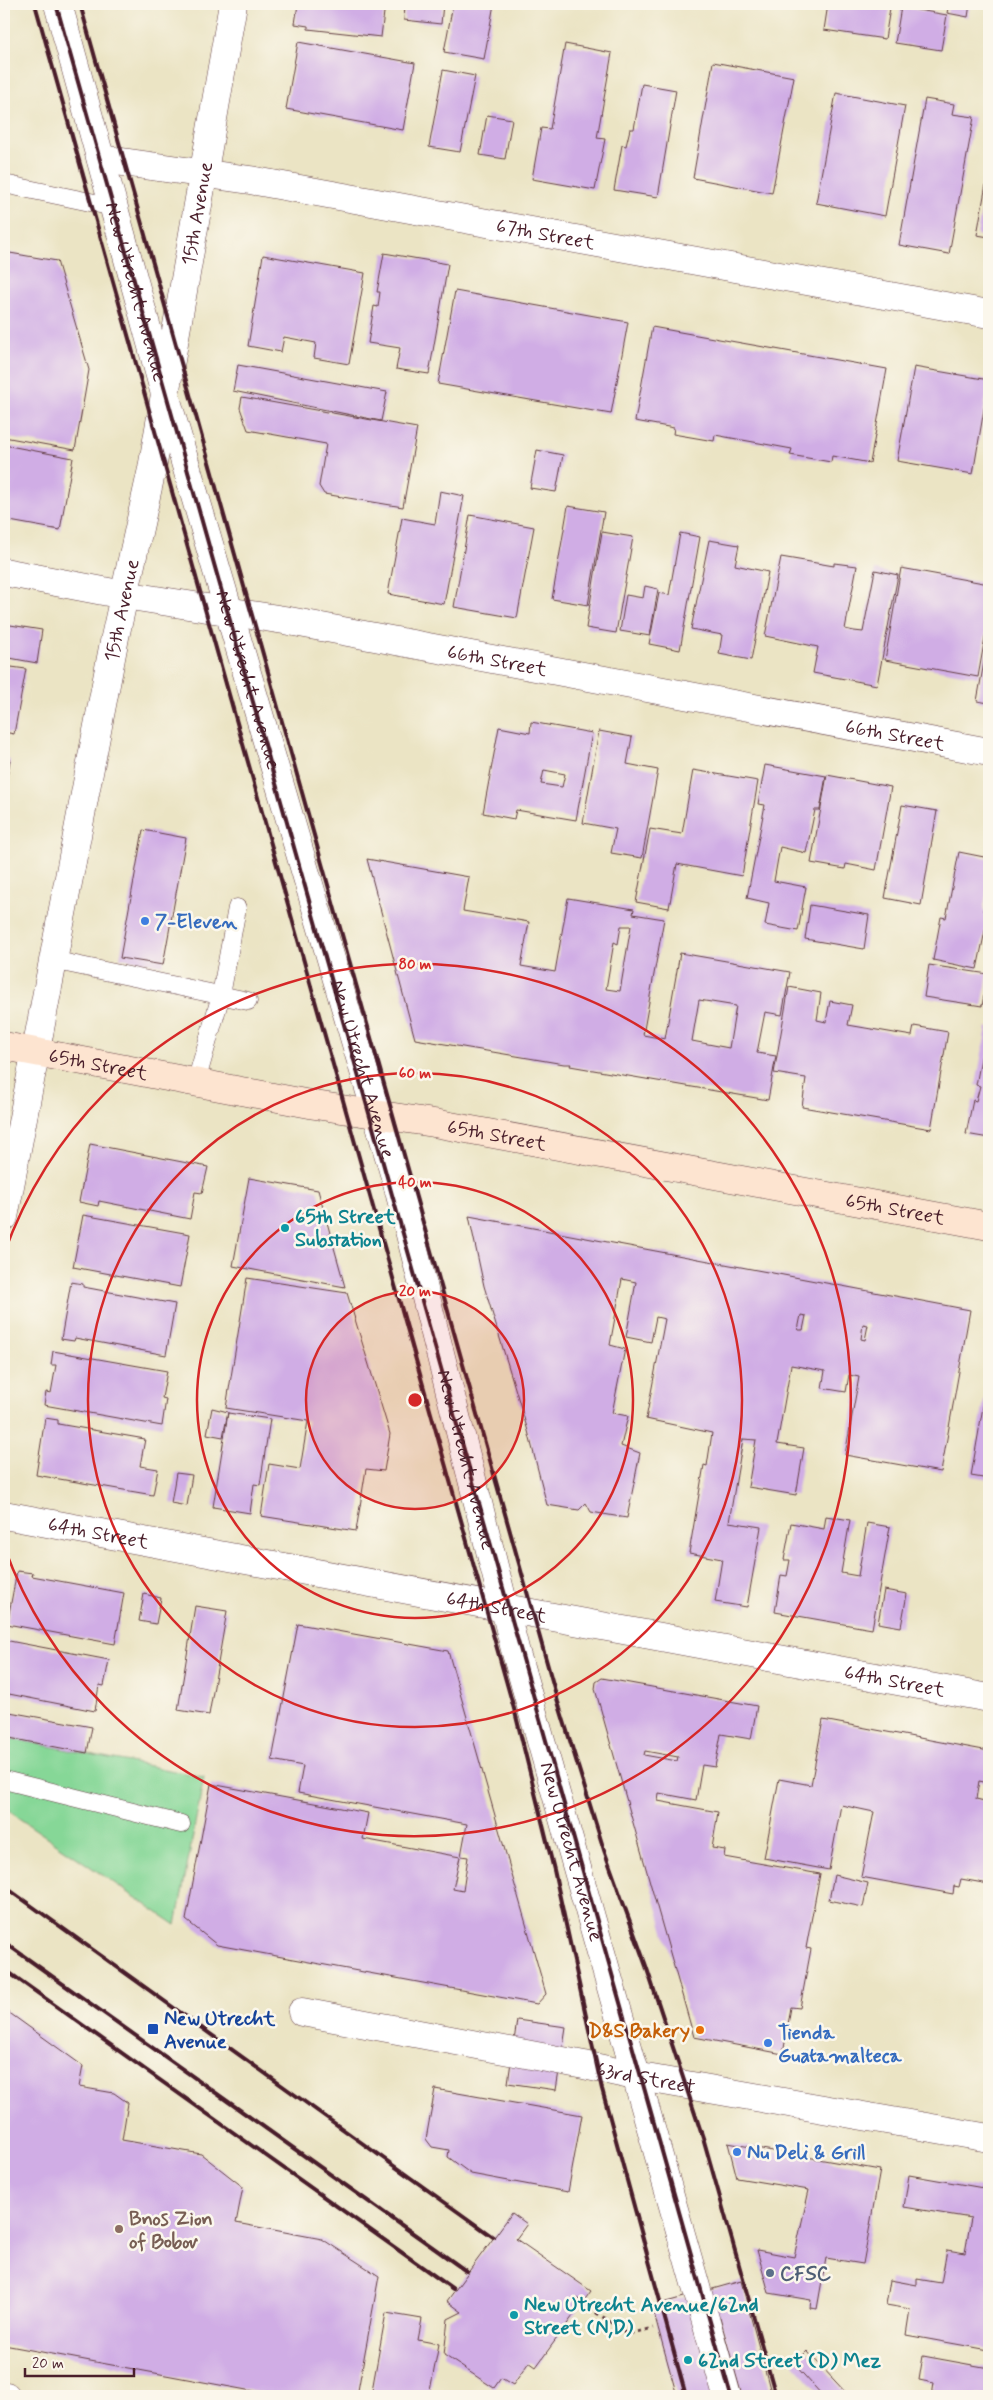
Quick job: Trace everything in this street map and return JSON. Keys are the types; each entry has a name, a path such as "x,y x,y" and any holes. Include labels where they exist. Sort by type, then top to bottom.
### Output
{"main road":[{"name":"65th Street","path":"4,1046 989,1226"}],"street":[{"name":"New Utrecht Avenue","path":"58,4 165,394 400,1196 504,1608 634,2076 727,2396"},
{"name":"15th Avenue","path":"4,1217 34,1052 124,595 152,469 233,4"},
{"name":"67th Street","path":"101,159 204,172 989,314"},
{"name":"66th Street","path":"4,572 124,595 229,611 989,752"},
{"name":"64th Street","path":"4,1516 989,1698"},
{"name":"63rd Street","path":"302,2012 584,2064 634,2076 989,2138"}],"lane":[{"path":"4,184 114,207"},
{"path":"196,1082 221,996 237,908"},
{"path":"52,960 248,1001"},
{"path":"4,1780 181,1824"}],"path":[{"path":"576,2299 628,2334 653,2328"}],"green space":[{"path":"4,1737 204,1777 176,1925 4,1808"}],"building":[{"path":"298,4 385,4 381,37 308,29 308,26 295,24"},
{"path":"405,4 443,4 441,24 404,20"},
{"path":"453,4 494,4 484,59 444,52"},
{"path":"828,4 863,4 890,8 885,39 824,30"},
{"path":"949,4 970,4 968,17 947,13"},
{"path":"901,7 947,15 941,50 895,43"},
{"path":"298,42 415,63 403,130 286,109"},
{"path":"565,44 612,53 597,138 605,139 595,190 532,179 541,128 550,129"},
{"path":"713,62 794,77 772,193 693,178"},
{"path":"443,70 475,76 460,152 429,147"},
{"path":"642,84 676,90 658,197 614,190 622,145 626,146 630,129 634,129"},
{"path":"836,93 905,106 885,216 816,203"},
{"path":"925,99 954,104 952,114 974,117 949,254 899,245"},
{"path":"487,115 512,119 505,159 480,155"},
{"path":"989,173 989,237 977,235"},
{"path":"4,252 57,261 89,370 75,450 4,437"},
{"path":"384,253 448,264 429,374 396,369 400,348 368,343 374,306 378,307 380,292 377,292"},
{"path":"263,255 365,273 349,364 314,358 316,343 284,337 281,352 248,346"},
{"path":"455,291 628,322 611,414 438,384"},
{"path":"652,327 887,369 870,463 832,456 831,462 790,455 792,449 715,435 714,441 673,434 674,428 635,421"},
{"path":"238,365 387,392 381,421 233,391"},
{"path":"914,367 989,380 973,474 897,461"},
{"path":"242,397 417,428 403,507 324,494 319,486 326,444 248,430 240,408"},
{"path":"4,445 73,458 60,530 4,520"},
{"path":"537,450 563,455 556,492 530,488"},
{"path":"440,491 464,496 444,604 388,594 402,518 435,524"},
{"path":"568,506 604,512 588,605 552,599"},
{"path":"470,515 534,527 517,618 454,607"},
{"path":"602,532 633,537 616,633 586,628"},
{"path":"680,533 700,537 680,650 649,644 659,593 669,595"},
{"path":"709,540 739,545 735,565 768,572 751,660 719,654 722,635 691,629"},
{"path":"781,557 834,566 834,563 857,566 845,629 854,631 863,632 875,570 898,575 877,685 813,673 818,647 765,636"},
{"path":"901,568 989,584 989,615 978,677 885,660"},
{"path":"645,586 658,589 650,636 620,631 626,595 643,598"},
{"path":"4,624 42,630 37,663 4,657"},
{"path":"989,640 989,703 977,701"},
{"path":"4,666 26,669 14,734 4,732"},
{"path":"531,722 592,733 576,820 516,810 514,819 483,813 499,727 530,733","holes":["544,770 565,774 562,787 541,784"]},
{"path":"599,731 632,737 627,764 658,770 642,858 611,853 616,829 583,823"},
{"path":"4,758 10,760 5,789 4,789"},
{"path":"765,765 826,776 820,810 815,810 806,853 780,847 774,881 806,887 798,931 765,925 769,903 747,898 765,805 758,804"},
{"path":"693,770 758,781 742,876 677,864 669,908 636,902 650,829 682,834"},
{"path":"827,775 891,787 876,870 846,864 845,869 811,863"},
{"path":"902,805 937,811 921,905 885,898"},
{"path":"143,830 186,838 163,965 120,958"},
{"path":"959,852 989,858 989,879 983,911 989,912 977,969 933,960 941,917 946,918"},
{"path":"367,859 469,877 463,911 529,922 521,966 555,972 568,898 634,909 633,914 664,919 643,1035 665,1039 680,953 790,972 782,1015 765,1012 757,1053 776,1056 768,1100 570,1066 571,1064 415,1039","holes":["621,926 631,926 620,991 606,989 614,942 618,944","699,1000 736,1006 729,1048 692,1041"]},
{"path":"810,905 869,915 864,949 805,939"},
{"path":"929,965 988,974 982,1006 924,997"},
{"path":"789,987 821,993 817,1020 826,1022 830,1001 852,1005 848,1025 912,1036 914,1026 948,1032 931,1129 802,1107 806,1078 774,1073"},
{"path":"987,1027 989,1028 989,1138 966,1134 973,1100 976,1101 980,1086 976,1085"},
{"path":"90,1144 208,1167 202,1193 195,1192 190,1219 99,1201 98,1206 79,1202"},
{"name":"65th Street Substation","path":"249,1178 318,1190 345,1287 233,1266"},
{"path":"83,1215 190,1234 180,1287 73,1267"},
{"path":"469,1216 970,1310 941,1472 845,1455 859,1377 849,1375 846,1392 822,1388 825,1371 791,1365 777,1444 804,1448 796,1495 748,1487 756,1440 743,1439 729,1522 761,1527 747,1607 715,1602 722,1559 689,1553 704,1465 707,1466 712,1433 646,1419 665,1319 656,1317 651,1342 626,1337 636,1282 622,1279 610,1345 625,1349 612,1413 628,1416 621,1446 640,1453 627,1518 591,1512 586,1503 579,1510 547,1505 528,1431 484,1286","holes":["801,1315 806,1316 803,1330 798,1330","863,1324 868,1325 865,1340 861,1339"]},
{"path":"247,1278 347,1293 390,1434 384,1471 366,1469 356,1531 261,1516 269,1464 300,1469 308,1421 226,1408"},
{"path":"71,1282 83,1284 83,1287 175,1304 166,1355 75,1338 74,1341 61,1339"},
{"path":"53,1351 167,1371 162,1398 166,1399 162,1426 44,1405 46,1392 51,1393 56,1365 51,1365"},
{"path":"989,1378 989,1479 971,1476"},
{"path":"212,1408 228,1412 223,1437 207,1434"},
{"path":"228,1413 270,1419 260,1485 254,1484 250,1513 213,1507"},
{"path":"45,1418 58,1420 58,1424 145,1439 140,1466 158,1469 153,1495 36,1475"},
{"path":"176,1473 192,1475 187,1506 171,1503"},
{"path":"826,1516 850,1520 841,1573 858,1576 867,1523 890,1527 872,1629 775,1612 781,1575 787,1576 790,1560 784,1560 791,1523 824,1529"},
{"path":"17,1571 33,1573 32,1576 124,1593 115,1644 7,1624"},
{"path":"884,1590 907,1594 901,1627 878,1623"},
{"path":"144,1594 161,1598 156,1624 139,1621"},
{"path":"195,1606 227,1611 209,1715 178,1710"},
{"path":"298,1624 448,1651 546,1994 537,2004 217,1945 186,1920 211,1784 368,1813 363,1839 460,1857 453,1889 463,1891 468,1857 461,1856 467,1824 298,1793 303,1766 272,1760"},
{"path":"4,1640 109,1660 104,1686 99,1685 95,1711 9,1694 8,1698 4,1697"},
{"path":"602,1678 757,1706 751,1739 721,1734 715,1767 702,1765 696,1800 659,1793 658,1801 718,1812 712,1848 725,1850 724,1857 820,1874 806,1948 811,1949 800,2008 791,2007 783,2054 694,2037 595,1689 596,1682","holes":["645,1751 678,1757 677,1761 644,1755"]},
{"path":"4,1711 92,1727 87,1753 4,1737"},
{"path":"823,1720 989,1751 989,1783 979,1781 976,1799 989,1802 989,1884 961,1879 959,1887 954,1886 953,1894 861,1877 874,1812 841,1805 829,1870 764,1858 779,1779 811,1785"},
{"path":"834,1875 868,1883 863,1907 829,1900"},
{"name":"Bnos Zion of Bobov","path":"4,2009 83,2066 79,2087 114,2093 128,2103 122,2140 201,2154 243,2187 236,2223 322,2239 379,2276 357,2396 279,2396 4,2345"},
{"path":"517,2020 566,2027 556,2090 508,2083"},
{"path":"435,2089 582,2115 568,2192 471,2174 448,2157 449,2150 432,2147 426,2139"},
{"path":"728,2143 880,2170 863,2264 826,2258 817,2309 810,2308 811,2300 769,2293 757,2250 794,2257 809,2190 737,2178"},
{"path":"909,2175 989,2189 989,2292 987,2300 989,2300 989,2350 906,2335 910,2309 886,2305 890,2280 917,2285 917,2279 941,2283 947,2250 965,2253 971,2218 904,2207"},
{"name":"New Utrecht Avenue/62nd Street (N,D)","path":"512,2213 527,2224 516,2239 591,2291 536,2367 529,2362 513,2385 501,2378 494,2388 444,2355 448,2319 462,2312 447,2301"},
{"name":"62nd Street (D) Mez","path":"741,2281 772,2396 742,2396 720,2318 698,2324 718,2396 677,2396 652,2306"},
{"path":"386,2313 422,2319 418,2340 439,2344 429,2396 371,2396"},
{"path":"807,2351 849,2396 823,2396 794,2364"},
{"path":"923,2356 989,2368 989,2396 932,2396 934,2383 919,2380"}],"railway":[{"path":"35,4 516,1716 554,1870 602,2089 686,2396"},
{"path":"56,4 731,2396"},
{"path":"80,4 558,1702 604,1850 646,1966 704,2141 776,2396"},
{"path":"4,1886 493,2237"},
{"path":"4,1942 466,2271"},
{"path":"4,1969 453,2289"}],"place":[{"name":"7-Eleven","path":"145,921"},
{"name":"65th Street Substation","path":"285,1228"},
{"name":"New Utrecht Avenue","path":"153,2029"},
{"name":"D&S Bakery","path":"700,2030"},
{"name":"Tienda Guatamalteca","path":"768,2043"},
{"name":"Nu Deli & Grill","path":"737,2152"},
{"name":"Bnos Zion of Bobov","path":"119,2229"},
{"name":"CFSC","path":"770,2273"},
{"name":"New Utrecht Avenue/62nd Street (N,D)","path":"514,2315"},
{"name":"62nd Street (D) Mez","path":"688,2360"}]}
